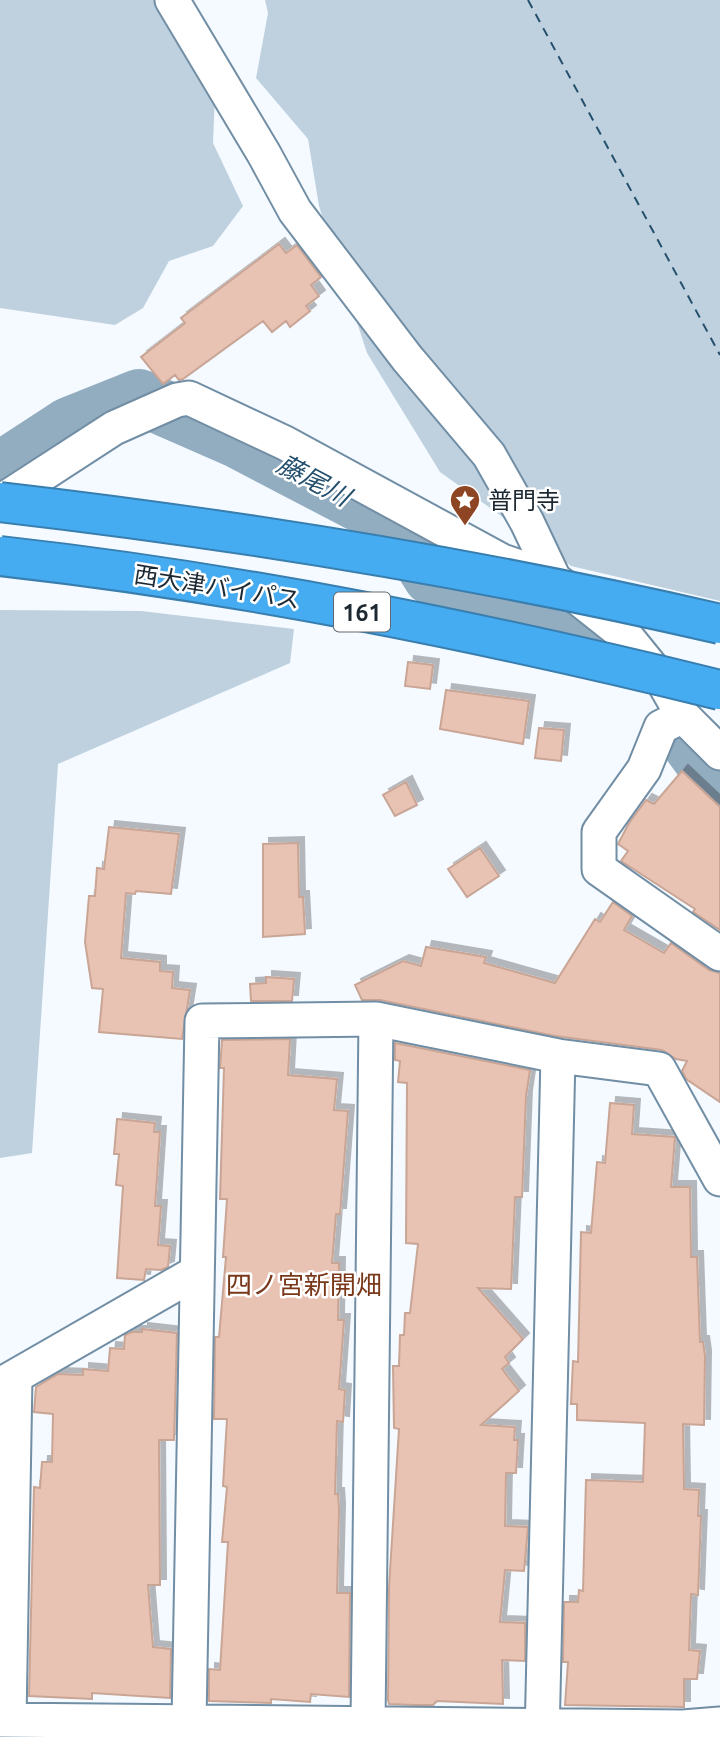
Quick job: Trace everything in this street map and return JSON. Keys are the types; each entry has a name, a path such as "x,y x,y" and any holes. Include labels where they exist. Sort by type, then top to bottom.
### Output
{"highway":[{"name":"161","path":"0,502 200,526 337,548 505,578 720,624"},
{"name":"西大津バイパス","path":"0,556 191,581 332,606 469,632 720,690"}],"street":[{"path":"172,0 295,211 407,358 489,455 554,579"},
{"path":"0,502 114,428 177,400 189,398 245,422 502,561 554,579 626,636 658,675 683,716 720,753"},
{"path":"0,572 256,597 591,668 658,675"},
{"path":"683,716 661,727 644,769 599,832 599,869 720,954"},
{"path":"376,1019 389,1728"},
{"path":"189,1722 202,1021 376,1019 558,1056 659,1069 720,1179"},
{"path":"542,1731 558,1056"},
{"path":"197,1272 8,1381 5,1720 114,1729 189,1722 253,1730 389,1728 682,1732 720,1724"}],"shaded area":[{"path":"0,0 160,0 215,95 213,143 243,206 213,246 169,261 143,308 115,325 0,308"},
{"path":"265,0 720,0 720,601 571,566 440,472 367,353 319,206 308,139 256,78 268,13"},
{"path":"0,610 141,611 294,629 290,663 58,764 32,1153 0,1158"}],"building":[{"path":"279,244 286,253 297,245 321,277 311,285 319,296 306,306 310,311 290,327 286,321 272,332 263,321 183,379 179,380 175,375 163,384 141,357 185,323 181,318"},
{"path":"408,662 433,665 430,689 405,686"},
{"path":"446,690 529,701 523,744 440,729"},
{"path":"539,728 564,730 561,761 535,758"},
{"path":"682,771 720,807 720,930 693,912 695,909 621,861 628,851 618,844 629,823 646,800 654,804"},
{"path":"406,782 417,805 395,816 383,795"},
{"path":"109,827 179,834 171,894 136,891 135,894 126,893 121,958 160,962 160,971 173,972 172,988 190,990 182,1039 99,1032 103,989 92,988 85,942 89,896 95,896 97,868 104,869"},
{"path":"298,843 299,897 303,897 305,934 263,937 263,844"},
{"path":"480,848 499,876 467,897 448,869"},
{"path":"613,902 632,916 624,930 664,953 671,943 709,970 720,973 720,1102 686,1079 682,1071 687,1061 676,1059 662,1050 555,1036 380,1000 362,1000 355,985 403,961 421,966 426,947 486,957 484,963 555,983 595,919 600,922"},
{"path":"266,977 294,979 292,1001 251,1001 250,984 266,983"},
{"path":"290,1039 288,1075 337,1079 334,1110 348,1111 340,1214 336,1214 332,1263 339,1263 338,1320 344,1320 339,1389 345,1390 343,1422 337,1421 335,1494 338,1494 339,1509 337,1593 350,1593 349,1697 311,1694 310,1702 271,1699 271,1703 209,1701 209,1669 220,1670 228,1542 222,1542 227,1487 223,1486 227,1419 214,1419 215,1337 219,1337 226,1257 223,1257 227,1199 220,1199 224,1068 220,1068 222,1040"},
{"path":"395,1043 530,1070 526,1096 522,1197 515,1197 511,1289 478,1288 523,1339 505,1357 509,1363 502,1369 519,1391 481,1425 515,1427 514,1440 518,1440 516,1473 506,1473 505,1526 528,1527 524,1571 505,1570 500,1622 525,1623 525,1661 502,1660 503,1704 437,1701 433,1705 415,1705 389,1704 388,1700 389,1587 399,1429 394,1428 393,1366 399,1366 400,1335 404,1335 405,1313 410,1313 418,1244 406,1243 407,1083 398,1082 400,1061 395,1060"},
{"path":"610,1103 634,1105 632,1134 675,1137 671,1187 690,1187 691,1257 697,1257 700,1342 703,1342 705,1356 704,1425 683,1424 684,1489 699,1490 698,1516 701,1516 698,1595 691,1594 689,1650 700,1651 697,1679 684,1679 684,1707 565,1705 568,1662 563,1662 564,1602 578,1602 579,1590 583,1591 586,1480 643,1482 645,1423 577,1420 577,1404 571,1404 573,1361 578,1362 581,1232 591,1233 597,1162 605,1163"},
{"path":"117,1119 155,1123 154,1132 160,1132 155,1206 161,1206 158,1245 170,1246 168,1267 161,1270 146,1269 144,1280 117,1278 123,1186 116,1185 119,1154 114,1154"},
{"path":"142,1329 177,1333 174,1440 159,1440 160,1585 148,1585 153,1647 171,1649 170,1698 92,1693 92,1699 29,1696 34,1487 40,1488 42,1462 52,1462 53,1414 34,1412 36,1387 58,1374 83,1375 83,1369 108,1371 110,1348 124,1349 125,1335 142,1332"}],"waterway":[{"name":"藤尾川","path":"0,470 69,425 139,397 235,439 398,524 431,577 477,600 557,619 605,654"},
{"name":"藤尾川","path":"678,728 709,770 720,780"}],"ferry route":[{"path":"528,0 720,355"}],"place":[{"name":"普門寺","path":"465,527"}],"district":[{"name":"四ノ宮新開畑","path":"304,1284"}]}
